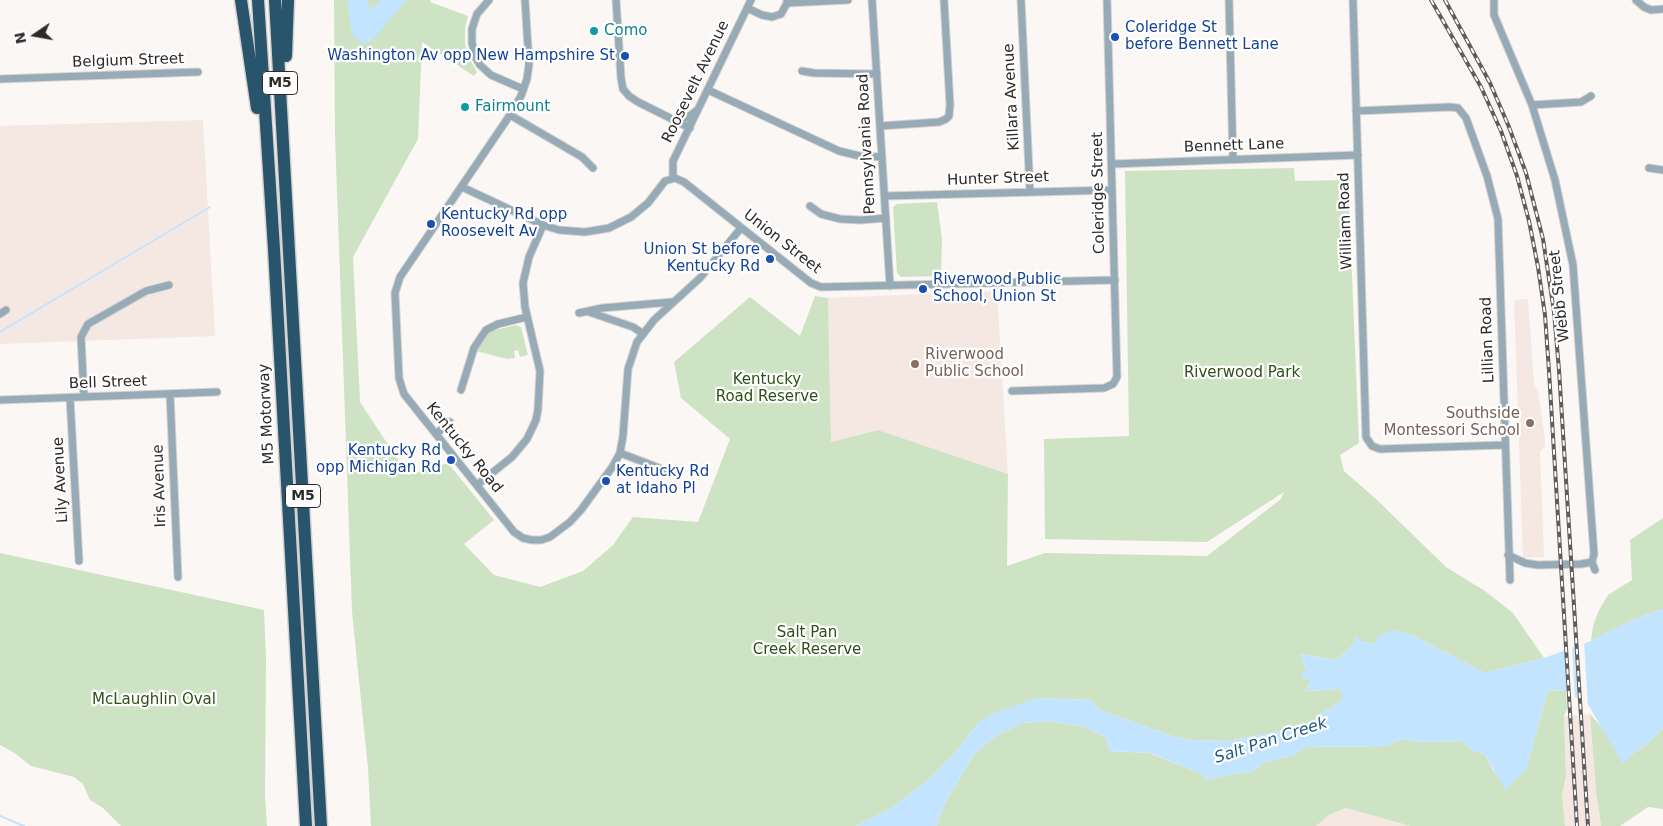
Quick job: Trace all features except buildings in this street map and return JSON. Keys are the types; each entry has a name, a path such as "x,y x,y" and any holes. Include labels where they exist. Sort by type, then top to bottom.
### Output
{"highway":[{"path":"241,0 271,208"},
{"name":"M5 Motorway","path":"258,0 306,826"},
{"name":"M5","path":"275,0 321,826"},
{"path":"285,166 288,0"}],"street":[{"path":"489,0 477,14 472,29 472,43 476,58 480,65 491,75 523,89"},
{"name":"Kentucky Road","path":"525,0 529,64 523,89 510,115 400,277 395,293 399,383 404,394 514,532 527,539 541,540 554,535 575,517 613,466 620,453 624,430 628,369 634,349 642,333 672,302 700,278 741,228"},
{"path":"616,0 620,78 623,89 631,98 690,128"},
{"name":"Roosevelt Avenue","path":"673,178 673,161 751,0"},
{"path":"747,8 762,15 772,17 781,14 787,1 848,0"},
{"name":"Pennsylvania Road","path":"872,0 890,286"},
{"path":"880,126 939,122 949,116 944,0"},
{"name":"Killara Avenue","path":"1021,0 1030,192"},
{"name":"Coleridge Street","path":"1012,391 1097,389 1104,388 1116,381 1107,0"},
{"path":"1229,0 1233,160"},
{"name":"William Road","path":"1353,0 1365,429 1367,440 1380,449 1505,445"},
{"name":"Webb Street","path":"1494,0 1494,15 1532,105 1555,180 1573,265 1594,570"},
{"path":"1636,0 1651,10 1663,9"},
{"path":"802,71 814,74 877,74"},
{"name":"Belgium Street","path":"0,79 198,72"},
{"path":"708,90 839,151 860,156 882,157"},
{"path":"1532,105 1581,102 1590,96"},
{"path":"674,120 687,118 699,107"},
{"name":"Lillian Road","path":"1356,111 1458,108 1466,118 1484,167 1498,219 1510,580"},
{"path":"510,115 582,157 593,168"},
{"name":"Bennett Lane","path":"1112,164 1358,155"},
{"path":"1649,168 1663,170"},
{"path":"462,187 543,225 559,230 577,232 608,228 624,221 637,213 652,199 667,179 673,178"},
{"name":"Union Street","path":"673,178 684,182 816,285 826,288 1115,280"},
{"name":"Hunter Street","path":"885,196 1112,190"},
{"path":"810,206 821,214 840,219 886,218"},
{"path":"477,486 512,457 526,439 536,420 540,371 523,293 524,274 529,257 543,225"},
{"path":"84,397 81,338 88,324 146,291 170,285"},
{"path":"579,313 602,308 672,302"},
{"path":"589,312 633,327 642,333"},
{"path":"461,390 474,348 486,330 498,324 527,317"},
{"name":"Bell Street","path":"0,400 217,392"},
{"name":"Iris Avenue","path":"170,394 178,578"},
{"name":"Lily Avenue","path":"70,398 78,561"},
{"path":"436,434 450,422"},
{"path":"620,453 667,471"},
{"path":"1508,555 1525,563 1538,565 1592,562"}],"shaded area":[{"path":"203,120 215,336 0,344 0,126"},
{"name":"Riverwood Public School","path":"997,291 1008,474 878,430 831,442 828,298"},
{"name":"Southside Montessori School","path":"1528,299 1534,383 1538,392 1545,439 1545,446 1540,451 1544,557 1523,558 1514,300"},
{"path":"1590,714 1596,791 1601,826 1565,826 1562,794 1566,776 1564,716"},
{"path":"1346,808 1410,826 1316,826 1329,815"}],"green space":[{"path":"334,0 431,0 430,2 468,16 465,28 465,44 469,58 477,72 474,76 422,42 418,139 353,257 360,402 408,475 448,463 494,520 464,544 494,575 540,587 583,571 613,545 633,517 698,522 730,439 681,398 674,362 750,297 800,336 815,296 828,298 831,442 878,430 1008,474 1007,566 1045,553 1207,556 1281,499 1284,492 1207,542 1045,539 1044,439 1129,436 1125,171 1294,168 1295,181 1348,180 1359,443 1340,455 1344,471 1376,499 1446,567 1485,591 1513,613 1544,658 1485,673 1410,634 1374,644 1364,642 1353,645 1336,660 1300,654 1311,682 1305,691 1340,689 1343,700 1319,715 1311,723 1282,731 1228,741 1191,740 1172,736 1099,710 1091,700 1037,698 979,722 953,755 926,782 893,807 856,826 371,826 368,768 352,612 335,135"},
{"path":"937,202 942,239 941,276 901,277 897,273 893,207 897,204"},
{"path":"516,325 521,327 528,355 520,357 518,350 514,351 515,358 507,359 476,351 489,333"},
{"path":"1663,518 1663,609 1634,619 1591,641 1593,626 1598,612 1608,595 1632,580 1630,540"},
{"name":"McLaughlin Oval","path":"0,553 264,610 266,659 265,796 267,826 121,826 103,808 90,800 83,784 74,777 31,766 0,745"},
{"path":"1548,690 1566,691 1567,709 1564,716 1566,776 1562,794 1565,826 1410,826 1346,808 1329,815 1316,826 936,826 947,799 974,754 996,736 1022,723 1047,721 1085,727 1105,737 1110,751 1149,753 1202,774 1206,780 1251,772 1266,762 1294,755 1305,747 1386,746 1402,739 1422,742 1461,741 1473,751 1484,753 1494,772 1526,769"},
{"path":"1590,714 1606,732 1623,763 1637,750 1645,746 1663,728 1663,809 1648,807 1620,826 1601,826 1596,791"}],"water":[{"path":"347,0 367,0 370,10 381,0 406,0 370,42 362,43 355,38 351,29"},
{"name":"Salt Pan Creek","path":"1663,609 1663,728 1623,764 1589,706 1566,691 1548,690 1526,769 1505,790 1484,753 1473,751 1461,741 1422,742 1402,739 1386,746 1305,747 1294,755 1266,762 1251,772 1206,780 1202,774 1150,753 1110,751 1105,737 1085,727 1047,721 1022,723 996,736 974,754 947,799 936,826 856,826 893,807 926,782 953,755 979,722 996,712 1037,698 1091,700 1099,710 1172,736 1191,740 1228,741 1282,731 1311,723 1319,715 1342,700 1340,689 1305,691 1311,682 1301,676 1306,668 1299,654 1336,660 1353,645 1356,635 1364,642 1374,644 1380,635 1394,630 1410,634 1485,673 1544,658 1591,641 1634,619"}],"pier":[{"path":"1584,641 1588,709 1578,701 1574,644"},
{"path":"1572,645 1575,700 1567,694 1564,648"}],"waterway":[{"path":"0,332 210,207"},
{"path":"0,816 24,826"}],"railway":[{"path":"1431,0 1481,87 1501,131 1517,176 1529,221 1538,267 1545,315 1549,371 1577,826"},
{"path":"1445,0 1490,83 1509,127 1526,173 1543,239 1554,312 1559,370 1588,826"}],"place":[{"name":"Como","path":"594,31"},
{"name":"Coleridge St before Bennett Lane","path":"1115,37"},
{"name":"Washington Av opp New Hampshire St","path":"625,56"},
{"name":"Fairmount","path":"465,107"},
{"name":"Kentucky Rd opp Roosevelt Av","path":"431,224"},
{"name":"Union St before Kentucky Rd","path":"770,259"},
{"name":"Riverwood Public School, Union St","path":"923,289"},
{"name":"Riverwood Public School","path":"915,364"},
{"name":"Southside Montessori School","path":"1530,423"},
{"name":"Kentucky Rd opp Michigan Rd","path":"451,460"},
{"name":"Kentucky Rd at Idaho Pl","path":"606,481"}],"park label":[{"name":"Riverwood Park","path":"1242,373"},
{"name":"Kentucky Road Reserve","path":"767,388"},
{"name":"Salt Pan Creek Reserve","path":"807,642"}]}
